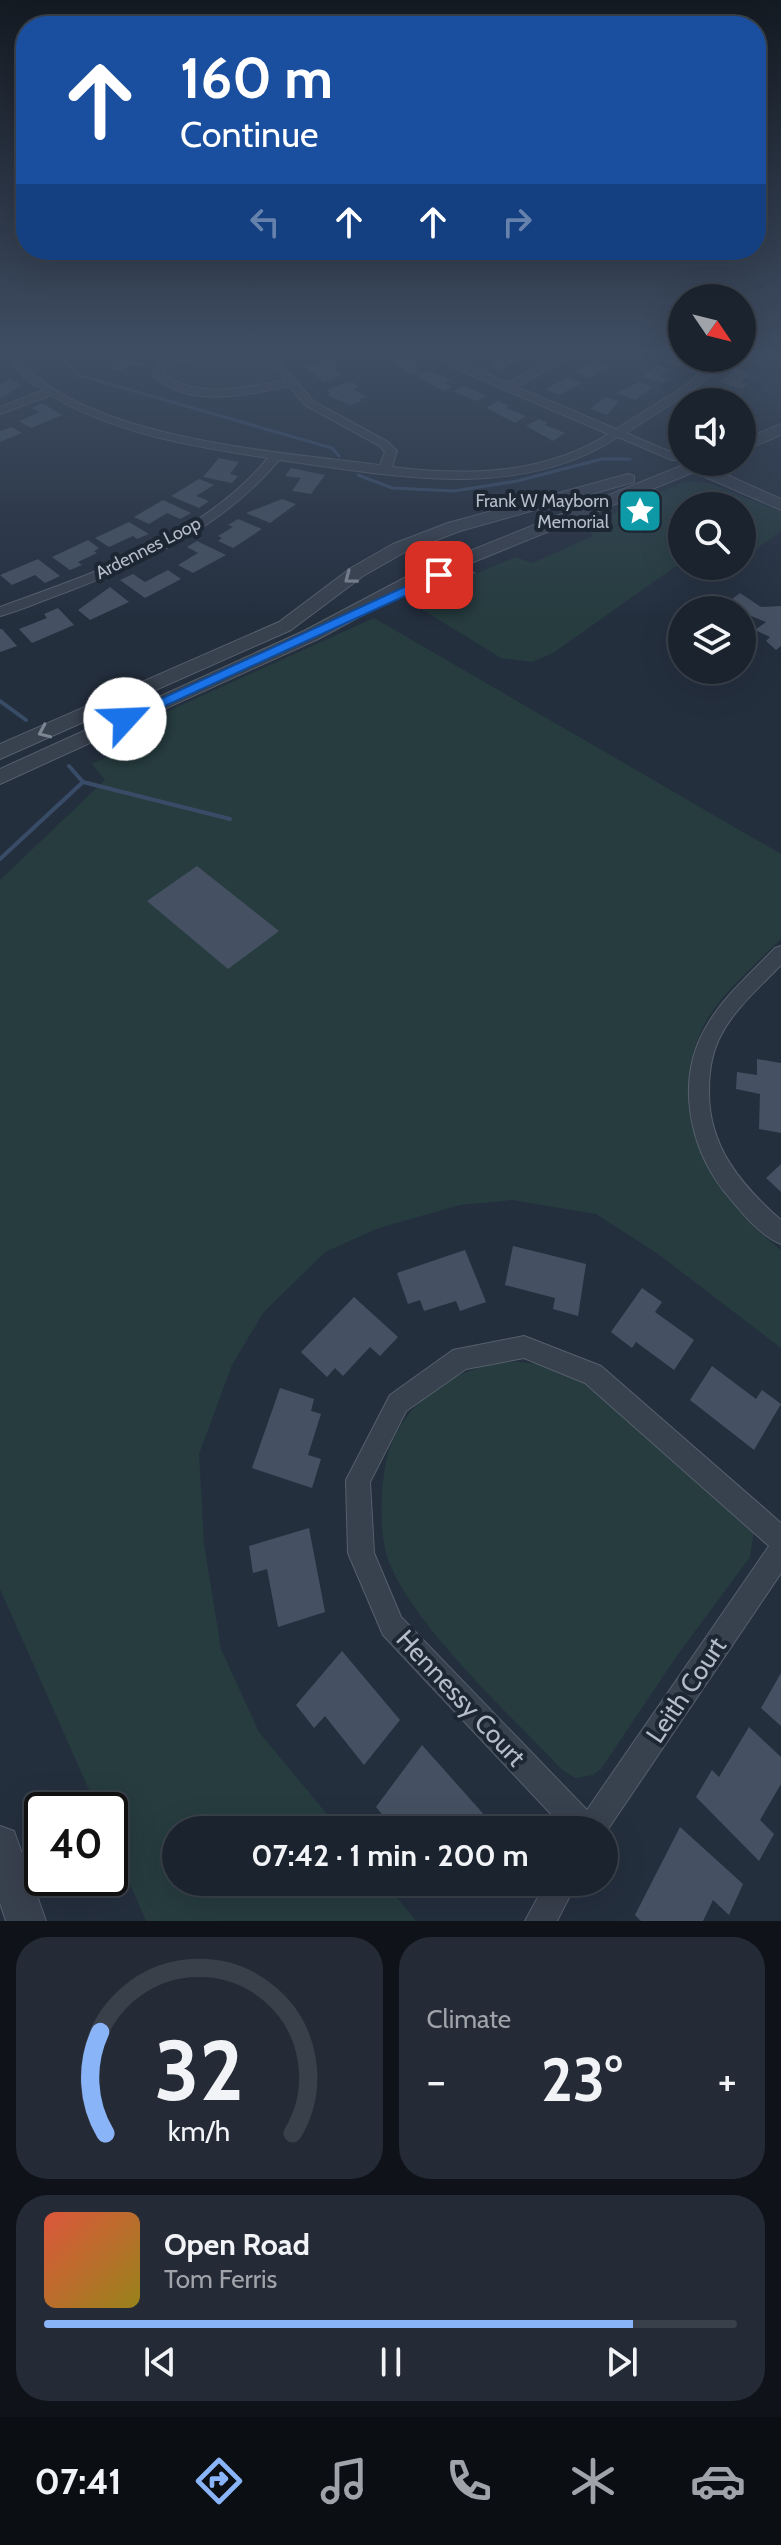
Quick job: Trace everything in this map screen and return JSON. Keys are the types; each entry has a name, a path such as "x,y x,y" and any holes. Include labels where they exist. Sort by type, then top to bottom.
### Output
{"street":[{"path":"190,440 276,456 458,476 516,471 578,456 606,440"},
{"path":"376,440 391,451 385,469"},
{"path":"634,440 668,453"},
{"name":"Ardennes Loop","path":"0,612 110,571 168,541 247,493 276,456"},
{"path":"0,752 285,626 357,572 399,548 454,527 668,467"},
{"path":"0,777 311,635 379,600 428,588 518,548 543,526 668,470"},
{"path":"719,476 781,505"},
{"path":"379,600 403,570 439,553 494,532 543,526"},
{"path":"781,953 713,1033 704,1054 699,1091 715,1159 764,1219 781,1234"},
{"name":"Hennessy Court","path":"575,1816 392,1626 361,1553 358,1480 398,1403 461,1358 524,1347 593,1374 781,1540"},
{"name":"Leith Court","path":"598,1816 781,1551"},
{"path":"0,1845 26,1921"},
{"path":"540,1921 554,1896"}],"green space":[{"path":"685,481 709,483 731,492 668,492 668,572 553,653 532,662 501,658 410,602 515,557 533,563 593,536 587,526"},
{"path":"756,502 781,512 781,531 756,549"},
{"path":"374,618 781,854 781,939 737,982 708,1018 691,1061 689,1092 693,1123 718,1181 736,1207 781,1250 781,1348 658,1254 596,1214 512,1200 460,1205 379,1228 325,1252 263,1313 232,1365 199,1454 204,1544 221,1649 259,1732 328,1816 162,1816 162,1896 395,1896 416,1921 146,1921 128,1880 128,1792 90,1792 0,1589 0,880 105,780 92,764 145,738 135,726"},
{"path":"508,1361 540,1364 597,1388 754,1531 750,1557 676,1657 601,1769 593,1775 575,1778 561,1769 462,1666 414,1607 397,1579 384,1545 382,1492 385,1469 393,1441 406,1418 429,1393 443,1384 474,1369"}],"building":[{"path":"219,458 239,462 230,474 238,476 232,483 203,477"},
{"path":"291,468 325,475 311,494 292,491 301,478 285,476"},
{"path":"199,479 214,485 196,496 209,501 199,508 171,496"},
{"path":"282,499 296,504 270,523 246,513"},
{"path":"163,500 191,513 180,519 167,513 149,524 134,517"},
{"path":"238,519 262,529 233,548 218,541 222,538 218,536 233,527 228,525"},
{"path":"129,522 149,534 137,539 133,536 109,547 95,538"},
{"path":"88,540 99,548 94,551 97,553 78,562 82,565 70,570 52,557"},
{"path":"197,541 226,555 193,573 178,565 198,553 187,547"},
{"path":"433,543 441,548 437,551 443,549 476,573 459,580 417,547"},
{"path":"38,559 60,576 45,583 35,575 12,585 0,575"},
{"path":"168,570 181,579 145,598 120,580 133,574 145,582"},
{"path":"110,587 129,602 90,620 78,610"},
{"path":"756,604 761,607 781,606 781,646 776,650 766,641 770,637 756,630 766,622 756,618"},
{"path":"58,608 74,625 32,643 19,629 47,618 44,614"},
{"path":"2,629 17,646 0,652"},
{"path":"197,866 279,931 228,969 147,901"},
{"path":"757,1059 781,1063 781,1133 759,1129 760,1094 736,1089 737,1072 757,1075"},
{"path":"781,1164 781,1192 766,1178"},
{"path":"513,1246 586,1264 578,1316 553,1309 555,1298 505,1285"},
{"path":"465,1250 486,1302 460,1311 456,1301 424,1311 420,1300 408,1304 397,1273"},
{"path":"642,1288 662,1302 655,1312 694,1340 674,1370 636,1342 632,1348 611,1332"},
{"path":"354,1297 398,1337 380,1356 370,1347 343,1376 335,1368 327,1377 301,1352"},
{"path":"712,1366 756,1399 762,1390 781,1404 754,1450 690,1400"},
{"path":"280,1388 314,1399 311,1411 321,1414 308,1455 321,1459 312,1488 252,1468"},
{"path":"309,1528 325,1612 278,1627 267,1569 253,1573 249,1546"},
{"path":"342,1651 400,1720 364,1765 325,1716 314,1728 296,1705"},
{"path":"781,1673 781,1726 761,1708"},
{"path":"749,1727 781,1757 781,1784 760,1820 774,1834 759,1861 696,1797 712,1770 719,1777"},
{"path":"422,1745 485,1816 383,1816 376,1807"},
{"path":"680,1827 743,1884 729,1915 713,1900 703,1921 641,1921 635,1915"}],"waterway":[{"path":"303,440 332,448 339,456"},
{"path":"358,475 392,488 454,491 517,481 602,459 630,459"},
{"path":"0,701 26,720"},
{"path":"69,766 83,782"},
{"path":"0,859 83,782"},
{"path":"83,782 230,819"}],"place":[{"name":"Frank W Mayborn Memorial","path":"640,511"}],"route":[{"path":"125,719 439,575"}]}
